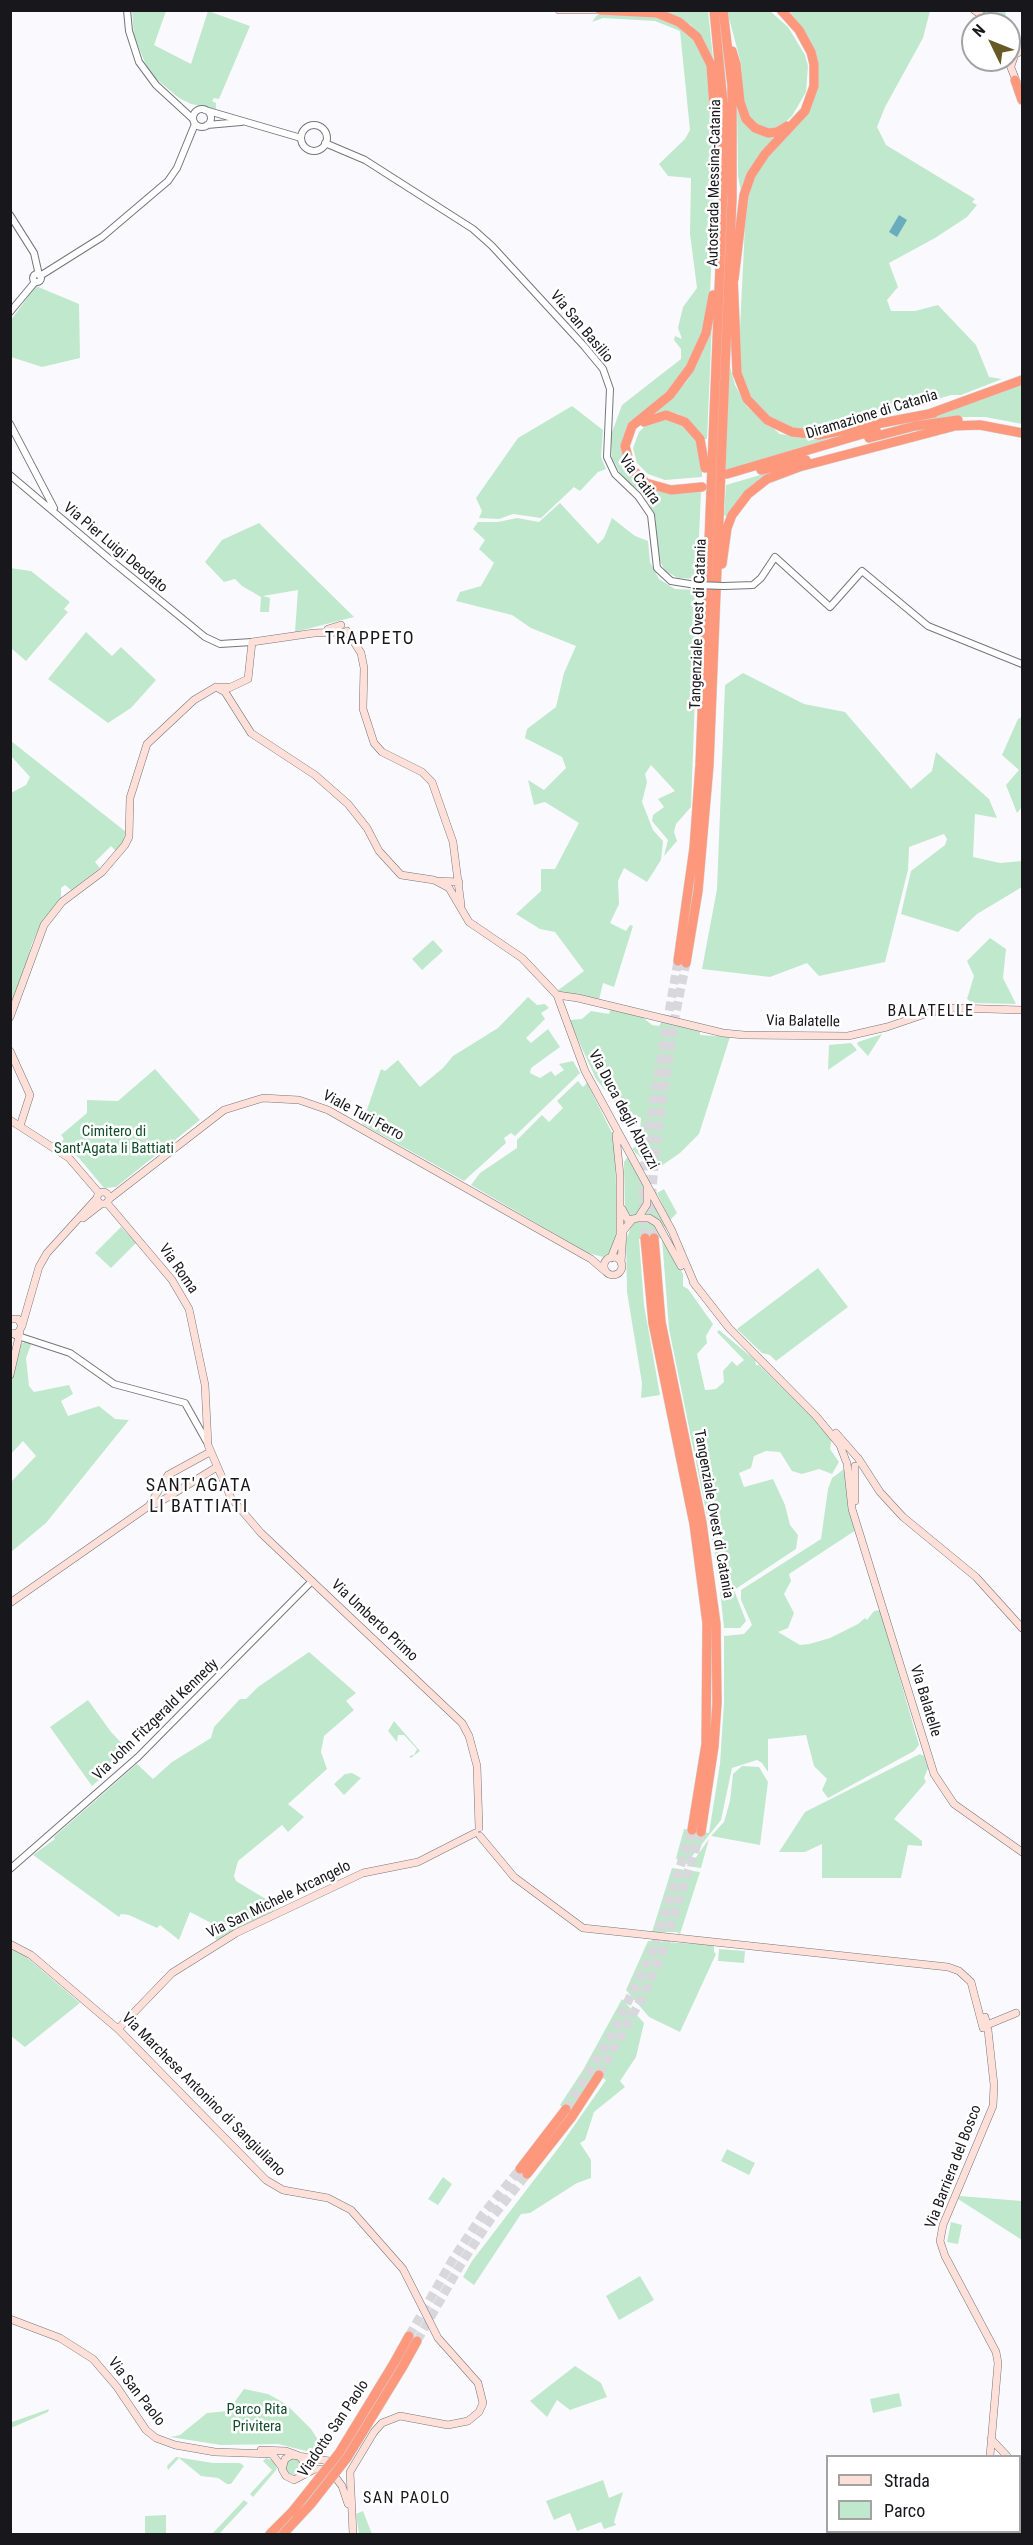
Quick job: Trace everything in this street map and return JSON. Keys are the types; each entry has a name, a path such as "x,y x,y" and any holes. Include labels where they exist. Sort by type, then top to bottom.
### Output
{"highway":[{"path":"600,10 665,15 685,26 702,43 711,65 722,210"},
{"name":"Autostrada Messina-Catania","path":"714,10 724,114 721,225 727,285"},
{"path":"727,35 736,64 740,102 744,116 759,130 772,133 782,130 798,116 805,104 812,71 810,58 801,38 776,10"},
{"path":"781,10 799,30 811,52 814,64 814,86 805,111 765,154 751,175 744,195 727,285 737,373 747,399 767,420 792,432 819,435 934,412"},
{"name":"Autostrada Messina-Catania","path":"723,11 733,108 732,198 727,285"},
{"path":"1015,76 1023,100"},
{"path":"707,565 704,531 705,458 700,439 689,425 671,415 656,416 638,428 633,436 631,452 635,465 645,476 671,485 702,484 671,490 646,483 631,468 625,446 632,426 670,395 699,351 709,320 721,225"},
{"name":"Tangenziale Ovest di Catania","path":"727,285 703,849 682,962 700,765 707,565 727,285"},
{"path":"871,432 1023,375"},
{"name":"Diramazione di Catania","path":"1023,380 934,412 727,477 917,431 955,426 991,426 1023,433"},
{"path":"766,468 926,423 970,419 991,420 1023,427"},
{"path":"713,643 719,622 727,528 735,509 748,494 767,479 787,471 955,426"},
{"name":"Tangenziale Ovest di Catania","path":"650,1238 653,1323 694,1524 707,1623 706,1744 696,1831"},
{"path":"566,2109 523,2172 571,2118 599,2075"},
{"path":"398,2366 413,2338"},
{"name":"Viadotto San Paolo","path":"270,2535 336,2458 398,2366"},
{"name":"Viadotto San Paolo","path":"283,2535 343,2463 398,2366"}],"main road":[{"path":"559,10 595,10"},
{"path":"1023,48 1015,54 1015,76 1023,89"},
{"path":"10,1017 44,925 62,902 102,872 125,846 129,837 130,798 147,744 185,706 216,687 228,689 248,679 254,641 343,629 361,653 364,668 363,709 374,743 382,752 423,772 432,782 453,842 462,910"},
{"path":"228,689 230,703 250,733 315,775 348,804 368,828 379,851 401,875 459,882"},
{"name":"Via Duca degli Abruzzi","path":"434,880 452,891 469,922 522,958 557,995 585,1071 672,1231 695,1285"},
{"name":"Via Balatelle","path":"557,995 583,999 723,1033 744,1035 848,1036 886,1027 931,1012 954,1008 1023,1010"},
{"path":"561,1004 583,999"},
{"path":"10,1051 30,1095 20,1126"},
{"name":"Viale Turi Ferro","path":"10,1375 16,1346 16,1333 28,1307 39,1267 46,1253 103,1198 124,1187 224,1110 263,1098 299,1100 328,1110 591,1259"},
{"path":"603,1106 619,1142 620,1175 620,1238 604,1267 605,1271"},
{"name":"Via Roma","path":"10,1120 69,1158 183,1297 195,1330 207,1400 209,1449"},
{"path":"620,1175 622,1158 632,1156"},
{"path":"591,1259 610,1275 617,1274 621,1269 623,1231 647,1204 647,1183"},
{"path":"620,1191 624,1216 635,1219 652,1219 660,1226 685,1272 734,1334 816,1416 876,1486"},
{"path":"591,1259 609,1259 621,1263"},
{"path":"14,1355 16,1333 13,1318 28,1307"},
{"path":"816,1416 840,1445 847,1462 852,1509 857,1521"},
{"path":"149,1506 168,1475 209,1449"},
{"name":"Via Umberto Primo","path":"209,1449 231,1498 240,1510 466,1729 478,1773 478,1832"},
{"path":"847,1462 850,1456 856,1460 863,1473 914,1527 976,1577 1023,1628"},
{"path":"856,1460 857,1521"},
{"path":"10,1603 149,1506 162,1501 217,1467"},
{"path":"855,1477 863,1473"},
{"path":"156,1494 162,1501"},
{"name":"Via Balatelle","path":"857,1521 928,1756 939,1784 962,1810 1023,1852"},
{"path":"478,1832 514,1877 580,1926 948,1967 967,1976 989,2027 1019,2011"},
{"name":"Via San Michele Arcangelo","path":"118,2029 172,1973 236,1933 363,1873 418,1862 478,1832"},
{"name":"Via Marchese Antonino di Sangiuliano","path":"10,1944 31,1955 118,2029 266,2180 283,2190 328,2198 351,2210 404,2269 438,2338 482,2389 483,2403 477,2415 468,2421 454,2425 413,2417 391,2419 374,2432 352,2466"},
{"name":"Via Barriera del Bosco","path":"989,2027 994,2085 993,2106 943,2225 940,2241 945,2256 996,2352 998,2363 990,2454"},
{"name":"Via San Paolo","path":"10,2319 60,2338 93,2360 117,2387 146,2430 156,2438 176,2445 215,2452 249,2452"},
{"path":"991,2439 1004,2455"},
{"path":"249,2452 270,2449 334,2462 342,2459 352,2466"},
{"path":"249,2452 272,2454 290,2479 299,2479 318,2468 344,2477 352,2466"},
{"path":"282,2467 287,2458 298,2455"},
{"path":"298,2455 306,2463 304,2475"},
{"path":"334,2462 334,2474 342,2486 351,2513"},
{"path":"352,2466 353,2535"}],"street":[{"path":"127,10 129,31 139,62 156,85 194,121 205,126 248,122"},
{"path":"170,96 202,110 301,138"},
{"path":"10,312 36,277 102,237 168,181 177,168 194,121 202,110"},
{"path":"188,141 205,126 210,116 202,110"},
{"path":"315,125 326,134 326,142 321,148 310,150 304,146 301,138 304,130 315,125"},
{"name":"Via San Basilio","path":"326,142 365,160 474,229 525,282 599,371 604,381 610,413"},
{"path":"10,215 34,253 36,277"},
{"name":"Via Catira","path":"610,413 607,457 615,474 638,496 651,515 657,567 671,581 696,585 753,585 761,578 775,557 830,608 862,571 928,626 1023,664"},
{"path":"10,424 50,504 60,516"},
{"name":"Via Pier Luigi Deodato","path":"10,475 205,637 220,644 254,641"},
{"path":"27,489 37,490 40,480"},
{"path":"16,1333 70,1353 114,1384 185,1404 209,1449"},
{"path":"16,1346 27,1337"},
{"name":"Via John Fitzgerald Kennedy","path":"10,1869 137,1758 312,1581"}],"green space":[{"path":"132,11 166,11 154,45 191,64 208,11 250,26 219,99 214,98 212,101 216,103 216,109 191,104 179,98 155,78 146,65 134,36"},
{"path":"661,11 708,11 716,86 712,57 701,37 691,25"},
{"path":"727,11 770,11 788,27 805,55 808,66 806,92 792,116 778,129 765,129 752,121 744,103 741,63"},
{"path":"785,11 930,11 923,38 885,107 877,127 886,145 975,199 972,202 977,205 967,217 935,238 889,263 898,287 887,300 891,311 915,311 938,305 976,345 989,377 1002,379 961,395 951,395 845,427 815,431 790,428 769,417 749,394 741,375 739,349 746,204 751,181 762,163 803,118 818,73"},
{"path":"980,11 1005,12 981,12"},
{"path":"644,14 672,20 698,42 708,68 715,180 710,294 707,317 693,356 675,384 626,430 622,452 630,472 647,487 671,493 701,492 697,579 678,578 665,571 659,559 655,515 644,495 621,475 612,458 611,435 622,405 681,359 681,349 674,340 675,336 682,339 678,328 683,307 697,288 690,234 691,178 668,176 659,164 685,139 690,130 680,31 655,21 603,18 592,22 597,15"},
{"path":"737,107 742,117 776,135 741,192 738,176"},
{"path":"36,286 79,304 80,358 42,367 11,357 11,320"},
{"path":"712,323 707,439 704,439 679,414 664,411 651,414 667,403 687,381 699,359"},
{"path":"729,363 735,385 747,407 780,434 813,440 853,434 725,470"},
{"path":"1022,383 1022,424 985,417 961,417 905,424"},
{"path":"572,406 603,430 601,457 606,469 598,472 580,491 574,487 541,518 513,514 499,519 479,518 482,511 476,498 518,438"},
{"path":"668,418 685,425 696,439 702,460 702,477 665,480 648,474 637,463 633,448 639,432 650,421"},
{"path":"794,465 754,483 741,495 727,517 724,515 726,485"},
{"path":"560,503 598,544 604,538 612,518 635,536 648,541 650,562 659,579 675,589 699,590 691,807 676,824 674,832 677,841 664,856 668,840 652,821 653,815 664,807 658,799 675,791 651,765 645,774 647,782 642,802 653,830 663,841 661,860 647,882 624,868 618,881 619,904 610,923 626,931 630,925 633,926 614,987 603,983 599,1000 557,991 584,971 555,932 540,929 516,914 541,891 541,869 555,869 579,823 545,802 534,805 528,780 544,790 566,768 562,757 525,738 527,729 556,707 564,673 576,646 531,628 512,615 456,601 460,592 481,586 494,563 479,549 485,540 473,529 478,522 498,522 517,518 539,522"},
{"path":"259,523 354,617 295,632 298,590 263,596 270,598 269,612 260,612 261,597 235,579 224,582 205,562 222,540"},
{"path":"10,568 31,571 70,602 64,609 68,612 26,661 11,648"},
{"path":"86,632 112,656 121,647 156,680 131,708 108,723 48,679"},
{"path":"743,673 804,704 845,712 911,789 932,771 936,752 989,799 997,818 975,814 973,857 1000,863 1022,861 1022,887 977,914 958,932 901,914 911,871 945,845 947,839 944,834 909,847 908,870 885,962 819,976 807,963 770,977 702,969 717,889 725,685"},
{"path":"1022,717 1022,807 1017,813 1006,785 1019,770 1002,755 1018,719"},
{"path":"11,741 126,832 121,847 116,851 111,846 95,862 100,868 71,890 65,885 61,888 61,898 40,925 31,946 11,1007 11,793 26,785 30,777 11,756"},
{"path":"990,938 1006,949 1003,978 1016,1004 972,1003 967,999 974,976 967,961"},
{"path":"433,940 443,951 422,970 412,959"},
{"path":"528,997 537,1005 545,1004 549,1008 541,1013 545,1019 526,1038 531,1043 548,1029 560,1047 531,1068 530,1073 540,1078 551,1071 555,1076 564,1070 559,1064 573,1061 580,1073 515,1136 511,1133 504,1138 506,1143 464,1181 362,1124 381,1069 385,1071 398,1060 420,1087 443,1068 453,1056 498,1028"},
{"path":"611,1008 640,1015 652,1025 659,1026 662,1021 700,1030 700,1035 730,1037 699,1134 680,1153 654,1171 632,1149 639,1144 641,1118 620,1109 596,1079 570,1022 570,1020 582,1019 591,1011 609,1014"},
{"path":"882,1034 868,1056 857,1044 858,1042"},
{"path":"851,1043 857,1050 828,1070 829,1045"},
{"name":"Cimitero di Sant'Agata li Battiati","path":"155,1069 200,1120 116,1187 104,1188 79,1158 59,1144 64,1139 61,1135 87,1113 87,1100 118,1101"},
{"path":"578,1081 583,1087 587,1083 615,1139 617,1239 610,1253 603,1257 588,1253 471,1185 480,1173 517,1148 517,1140 542,1115 549,1122 563,1108 557,1101"},
{"path":"627,1158 631,1159 644,1181 645,1203 640,1213 631,1218 625,1212 624,1162"},
{"path":"664,1189 677,1213 670,1220 657,1193"},
{"path":"652,1201 668,1231 661,1223 645,1215"},
{"path":"640,1220 658,1226 683,1274 683,1286 688,1289 713,1324 706,1336 707,1343 697,1354 705,1390 716,1389 724,1382 723,1371 732,1361 737,1366 744,1360 717,1332 719,1330 755,1360 756,1365 759,1365 832,1437 830,1449 839,1462 832,1474 819,1469 802,1474 792,1471 780,1452 766,1451 754,1456 751,1468 739,1473 744,1487 773,1479 785,1505 790,1525 798,1535 796,1549 734,1590 746,1621 740,1628 724,1628 718,1570 669,1329 662,1238 639,1239 644,1305 660,1395 641,1398 642,1383 627,1292 626,1240 632,1224"},
{"path":"121,1227 136,1243 111,1268 95,1253"},
{"path":"818,1268 848,1307 776,1361 770,1355 762,1353 737,1329"},
{"path":"26,1341 32,1342 26,1358 29,1386 34,1392 69,1385 73,1394 61,1401 68,1416 99,1406 115,1419 129,1420 46,1523 11,1552 11,1482 36,1456 23,1441 11,1454 11,1387 18,1346"},
{"path":"844,1469 856,1530 789,1574 791,1581 784,1594 794,1613 788,1628 778,1632 800,1645 809,1644 830,1638 865,1618 867,1620 874,1611 880,1610 919,1745 914,1751 828,1798 822,1790 827,1779 814,1766 806,1735 768,1739 768,1772 757,1760 732,1768 721,1820 690,1859 681,1863 676,1858 684,1829 709,1833 720,1764 724,1703 724,1636 744,1634 752,1625 741,1600 741,1590 821,1539 828,1489 832,1478"},
{"path":"309,1652 356,1693 346,1701 354,1710 324,1736 321,1752 327,1769 288,1804 304,1817 288,1832 282,1825 238,1861 234,1876 236,1881 274,1904 276,1908 271,1912 217,1940 212,1936 215,1925 190,1912 179,1940 160,1925 157,1928 129,1915 121,1914 119,1917 33,1855 55,1839 54,1837 137,1764 153,1779 172,1762 211,1738 214,1727 240,1699 246,1699 258,1687"},
{"path":"88,1700 111,1732 131,1753 92,1786 50,1727"},
{"path":"394,1721 420,1751 411,1758 409,1756 414,1755 417,1749 404,1735 398,1735 397,1742 388,1731"},
{"path":"920,1754 924,1756 928,1768 924,1778 926,1782 894,1819 922,1841 922,1846 908,1845 901,1878 822,1878 822,1844 805,1852 779,1852 805,1812"},
{"path":"742,1766 759,1767 768,1782 760,1845 711,1836 724,1822 730,1801 733,1774"},
{"path":"352,1773 361,1778 344,1795 334,1784 345,1774"},
{"path":"709,1839 701,1868 686,1866 694,1860"},
{"path":"672,1868 700,1872 680,1934 652,1932"},
{"path":"648,1941 714,1945 716,1954 680,2032 649,2017 626,1990"},
{"path":"12,1949 24,1955 80,2003 25,2047 11,2036"},
{"path":"719,1949 745,1951 744,1963 718,1961"},
{"path":"622,1999 644,2023 636,2057 620,2081 625,2087 594,2112 585,2140 580,2143 591,2160 591,2178 577,2183 530,2213 521,2214 474,2285 463,2277 472,2261 560,2146 606,2080 596,2073 569,2112 560,2105 583,2070"},
{"path":"727,2149 755,2163 749,2175 721,2161"},
{"path":"443,2177 452,2184 438,2205 428,2199"},
{"path":"960,2196 1022,2201 1022,2240 958,2199"},
{"path":"951,2222 962,2225 958,2244 947,2242"},
{"path":"640,2276 654,2300 619,2320 606,2296"},
{"path":"575,2366 601,2383 607,2397 570,2410 557,2400 547,2417 530,2401"},
{"name":"Parco Rita Privitera","path":"244,2389 268,2394 286,2404 311,2429 320,2443 318,2448 310,2452 278,2444 221,2445 170,2437 180,2435 207,2413 228,2411"},
{"path":"899,2393 902,2406 873,2413 870,2399"},
{"path":"49,2409 48,2412 11,2428 12,2422"},
{"path":"176,2457 213,2463 240,2463 244,2466 231,2484 227,2484 218,2478 201,2476 179,2458 168,2470 167,2466"},
{"path":"294,2457 300,2460 303,2466 300,2472 294,2475 288,2472 285,2466 288,2460"},
{"path":"266,2458 274,2461 277,2469 253,2497 250,2494 272,2470 263,2461"},
{"path":"1021,2476 1022,2478 1021,2527"},
{"path":"603,2480 609,2498 623,2492 614,2522 616,2525 604,2529 601,2522 577,2531 570,2513 554,2520 546,2501"},
{"path":"244,2500 248,2503 219,2534 212,2534"},
{"path":"363,2511 372,2534 359,2534 356,2514"},
{"path":"166,2515 166,2534 145,2534 145,2516"}],"water":[{"path":"899,215 907,220 897,237 889,232"}],"tunnel":[{"path":"645,1238 643,1189 646,1143 678,961"},
{"path":"654,1238 652,1189 656,1144 675,1017 686,963"},
{"path":"566,2109 612,2034 653,1950 692,1830"},
{"path":"599,2075 643,1996 662,1953 701,1832"},
{"path":"409,2336 453,2259 483,2214 520,2169"},
{"path":"417,2341 461,2264 490,2220 527,2174"}],"district":[{"name":"TRAPPETO","path":"370,639"},
{"name":"BALATELLE","path":"931,1012"},
{"name":"SANT'AGATA LI BATTIATI","path":"199,1496"},
{"name":"SAN PAOLO","path":"407,2499"}]}
